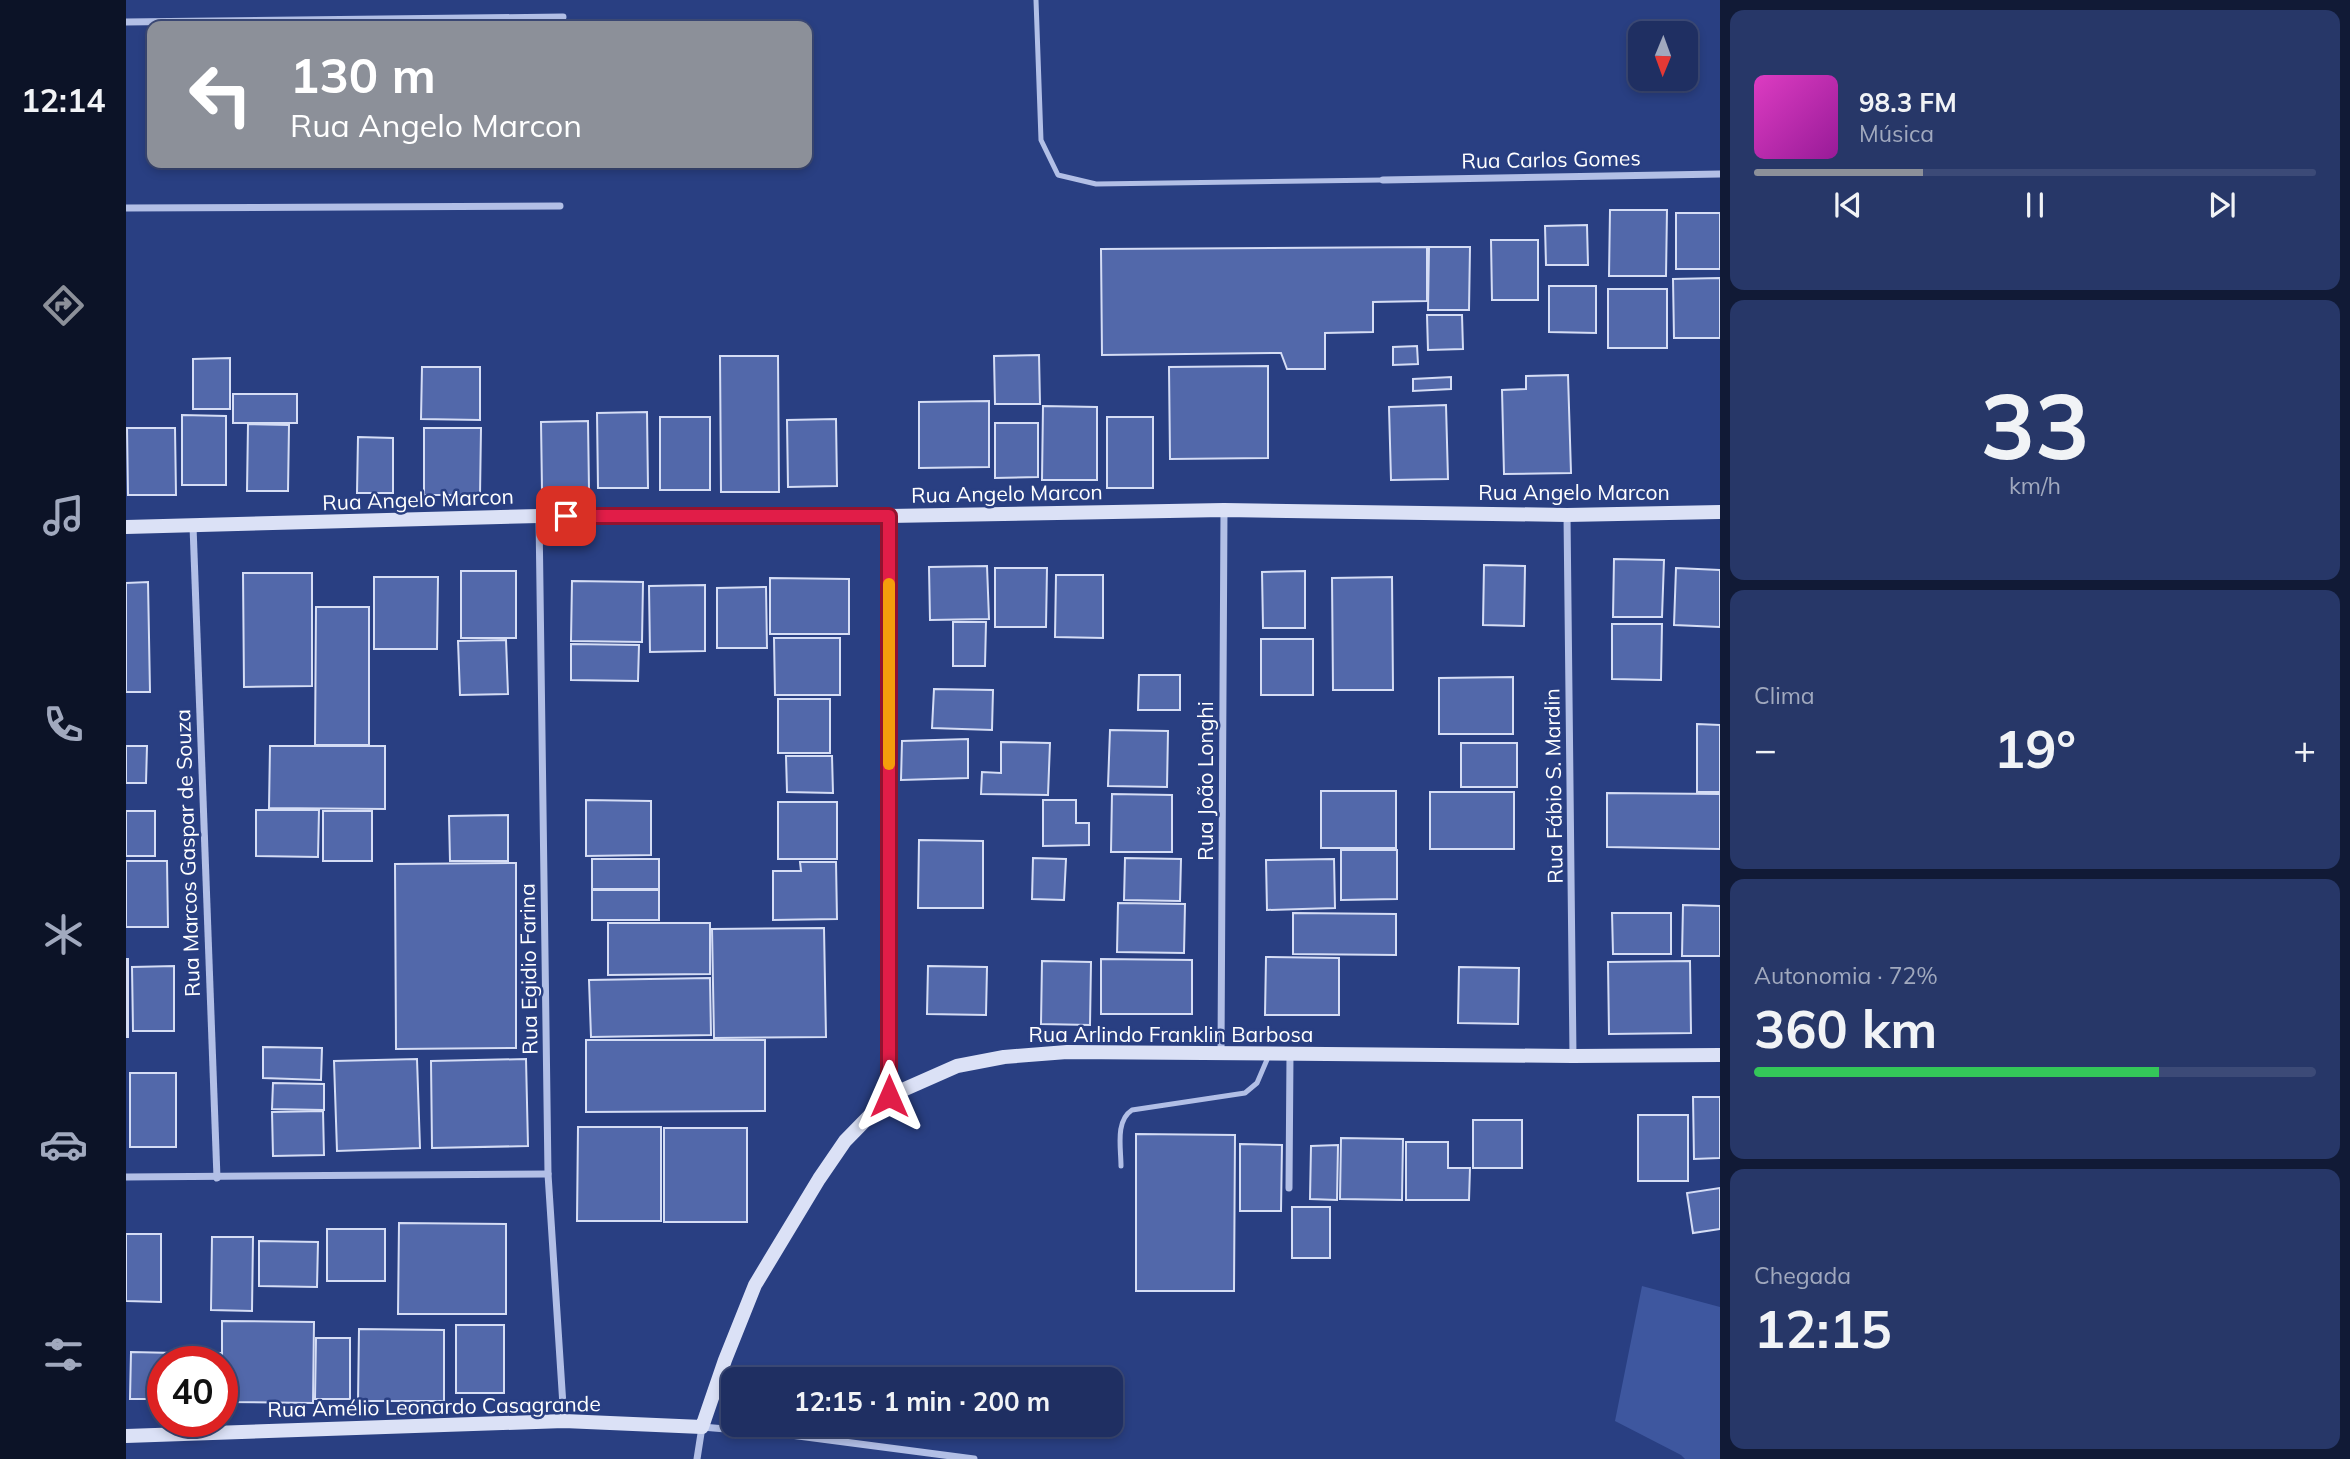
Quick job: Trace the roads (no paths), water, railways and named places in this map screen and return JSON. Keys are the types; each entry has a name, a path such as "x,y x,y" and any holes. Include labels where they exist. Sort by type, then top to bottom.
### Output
{"street":[{"path":"213,21 563,17"},
{"path":"126,22 147,22"},
{"name":"Rua Carlos Gomes","path":"1383,180 1720,174"},
{"path":"126,208 560,206"},
{"name":"Rua Angelo Marcon","path":"126,527 539,516 889,516 1224,510 1567,515 1720,512"},
{"name":"Rua João Longhi","path":"1221,1052 1224,510"},
{"name":"Rua Fábio S. Mardin","path":"1567,515 1573,1056"},
{"name":"Rua Egidio Farina","path":"539,516 548,1174 564,1421"},
{"path":"889,516 889,1096"},
{"name":"Rua Marcos Gaspar de Souza","path":"193,526 217,1178"},
{"name":"Rua Arlindo Franklin Barbosa","path":"702,1427 755,1285 845,1141 889,1096 957,1066 1004,1057 1067,1052 1720,1055"},
{"path":"1289,1188 1290,1054"},
{"path":"126,1177 548,1174"},
{"name":"Rua Amélio Leonardo Casagrande","path":"126,1436 564,1421 702,1427"},
{"path":"697,1459 702,1427 783,1434 974,1459"}],"lane":[{"path":"1036,0 1041,140 1058,174 1096,184 1383,180"},
{"path":"1121,1166 1124,1115 1132,1110 1245,1093 1257,1083 1269,1053"}]}
